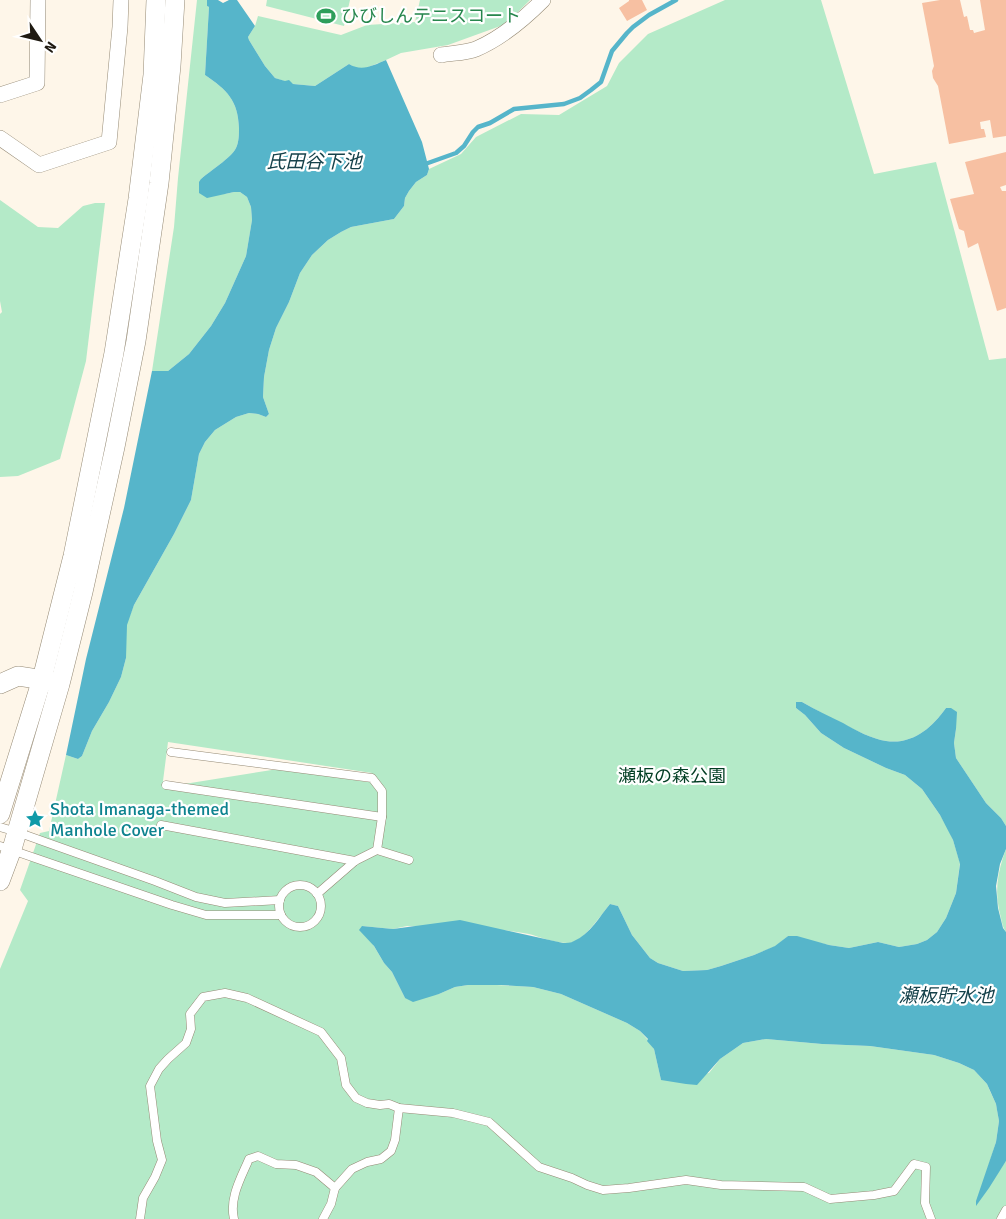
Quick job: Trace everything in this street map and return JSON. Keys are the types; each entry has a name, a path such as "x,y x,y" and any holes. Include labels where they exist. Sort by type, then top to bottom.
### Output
{"street":[{"path":"0,95 37,83 38,0"},
{"path":"0,138 39,165 109,142 121,0"},
{"path":"0,814 42,679 73,556 114,353 138,199 153,75 156,0"},
{"path":"0,881 7,839 60,684 83,592 115,447 136,341 159,183 171,66 175,0"},
{"path":"441,55 475,50 506,33 543,0"},
{"path":"0,684 18,676 42,679 60,684"}],"lane":[{"path":"171,752 372,778 382,791 382,817 377,850"},
{"path":"166,785 382,817"},
{"path":"161,825 355,861"},
{"path":"7,839 155,881 196,898 225,904 280,900"},
{"path":"7,839 172,905 206,915 281,915"},
{"path":"317,894 355,861 377,850 408,860"},
{"path":"293,886 306,886 317,894 320,900 320,913 317,919 304,927 290,925 284,921 281,915 279,908 280,900 283,894 293,886"},
{"path":"140,1219 142,1198 155,1177 162,1160 157,1140 150,1086 159,1069 186,1043 191,1028 190,1014 203,997 225,993 247,998 321,1032 341,1058 346,1086 356,1098 367,1103 390,1104 399,1108 454,1113 489,1122 539,1167 572,1178 587,1186 603,1190 686,1180 721,1186 804,1187 830,1199 894,1191 914,1164 926,1167 925,1203 931,1219"},
{"path":"323,1219 331,1204 335,1188 352,1169 367,1162 381,1159 391,1151 399,1108"},
{"path":"234,1219 232,1210 236,1189 249,1159 258,1156 276,1164 296,1165 316,1172 335,1188"},
{"path":"1001,1219 1006,1210"}],"green space":[{"path":"197,0 207,0 207,6 209,7 205,75 225,91 234,103 239,128 236,148 225,160 201,179 225,194 240,192 247,197 251,207 252,220 246,256 225,303 211,326 189,354 168,371 152,371 174,227"},
{"name":"ひびしんテニスコート","path":"267,0 350,0 344,26 266,6"},
{"path":"420,0 530,0 506,24 448,45 401,53 366,68 360,69 349,64 315,86 293,84 275,78 265,66 248,37 255,26 258,16 341,35 367,25 415,22"},
{"name":"瀬板の森公園","path":"725,0 821,0 874,174 936,162 989,360 1006,358 1006,826 986,803 956,758 954,743 956,729 946,708 921,734 895,742 881,740 864,734 802,702 796,708 821,733 844,748 905,775 922,789 947,827 960,863 956,893 946,918 937,932 927,940 899,947 878,942 849,948 788,936 776,946 721,966 707,970 683,971 658,963 650,958 632,935 618,906 610,904 584,935 569,943 551,941 514,931 407,926 393,929 362,926 384,963 392,972 405,998 439,994 455,987 479,984 533,987 561,994 627,1023 640,1031 654,1049 661,1080 709,1073 720,1059 743,1043 766,1039 870,1046 934,1055 959,1063 974,1070 987,1084 996,1104 999,1121 996,1142 976,1205 1006,1161 1006,1219 0,1219 0,969 28,901 20,890 40,833 49,831 66,755 78,759 82,756 92,731 121,677 126,658 126,625 134,605 191,500 199,454 205,442 215,430 236,417 249,413 266,417 269,414 263,397 264,377 269,350 276,328 289,302 300,273 312,255 328,240 351,227 394,219 404,206 405,198 409,191 416,182 427,175 429,169 461,154 476,137 521,114 559,115 607,86 619,63 648,34","holes":["168,742 372,773 368,782 278,769 178,785 163,781"]},
{"path":"0,200 38,227 58,228 83,206 105,203 86,361 60,459 18,476 0,477 0,314 2,312 0,301"},
{"path":"1006,849 1006,932 999,909 997,892 1000,866"}],"water":[{"name":"氏田谷下池","path":"207,0 218,0 223,3 229,0 237,0 255,26 248,37 249,40 275,78 285,81 289,80 293,84 315,86 349,64 363,68 386,60 422,142 429,169 427,175 416,182 409,191 405,198 404,206 394,219 351,227 341,232 328,240 312,255 300,273 289,302 276,328 269,350 264,377 263,397 269,414 266,417 249,413 236,417 215,430 205,442 199,454 191,500 134,605 127,625 126,658 121,677 92,731 82,756 78,759 66,755 86,659 124,508 152,371 168,371 189,354 211,326 225,303 246,256 252,220 251,207 247,197 240,192 207,198 199,193 199,182 201,179 233,152 238,143 239,133 234,103 225,91 205,75 209,7 207,6"},
{"name":"瀬板貯水池","path":"796,702 802,702 869,736 895,742 921,734 946,708 951,708 957,712 954,743 956,758 986,803 1006,826 1006,849 1000,864 996,886 998,908 1003,928 1006,932 1006,1161 976,1206 996,1142 999,1121 996,1104 987,1084 974,1070 959,1063 934,1055 870,1046 766,1039 743,1043 720,1059 697,1085 661,1080 654,1049 640,1031 627,1023 561,994 533,987 468,985 455,987 413,1002 405,998 392,972 374,946 359,930 362,926 393,929 460,920 568,943 585,934 610,904 618,906 632,935 650,958 658,963 683,971 707,970 754,955 775,946 788,936 797,936 829,945 849,948 878,942 899,947 927,940 937,932 946,918 956,893 960,864 953,840 940,815 922,789 905,775 844,748 821,733 796,708"}],"building":[{"path":"629,0 642,0 647,10 627,21 619,8"},
{"path":"940,0 960,0 964,17 967,16 970,30 973,30 974,33 985,30 980,0 1006,0 1006,136 993,138 990,120 980,122 981,129 984,129 986,137 949,144 938,86 933,78 932,71 934,66 922,3"},
{"path":"1006,152 1006,185 1000,187 1002,191 1006,191 1006,308 997,311 978,243 968,248 964,231 959,229 950,199 974,194 965,162"}],"waterway":[{"path":"428,163 456,153 464,146 478,127 490,123 514,109 564,104 580,98 601,82 612,51 627,33 649,15 676,0"}],"place":[{"name":"ひびしんテニスコート","path":"326,16"},
{"name":"Shota Imanaga-themed Manhole Cover","path":"35,819"}]}
